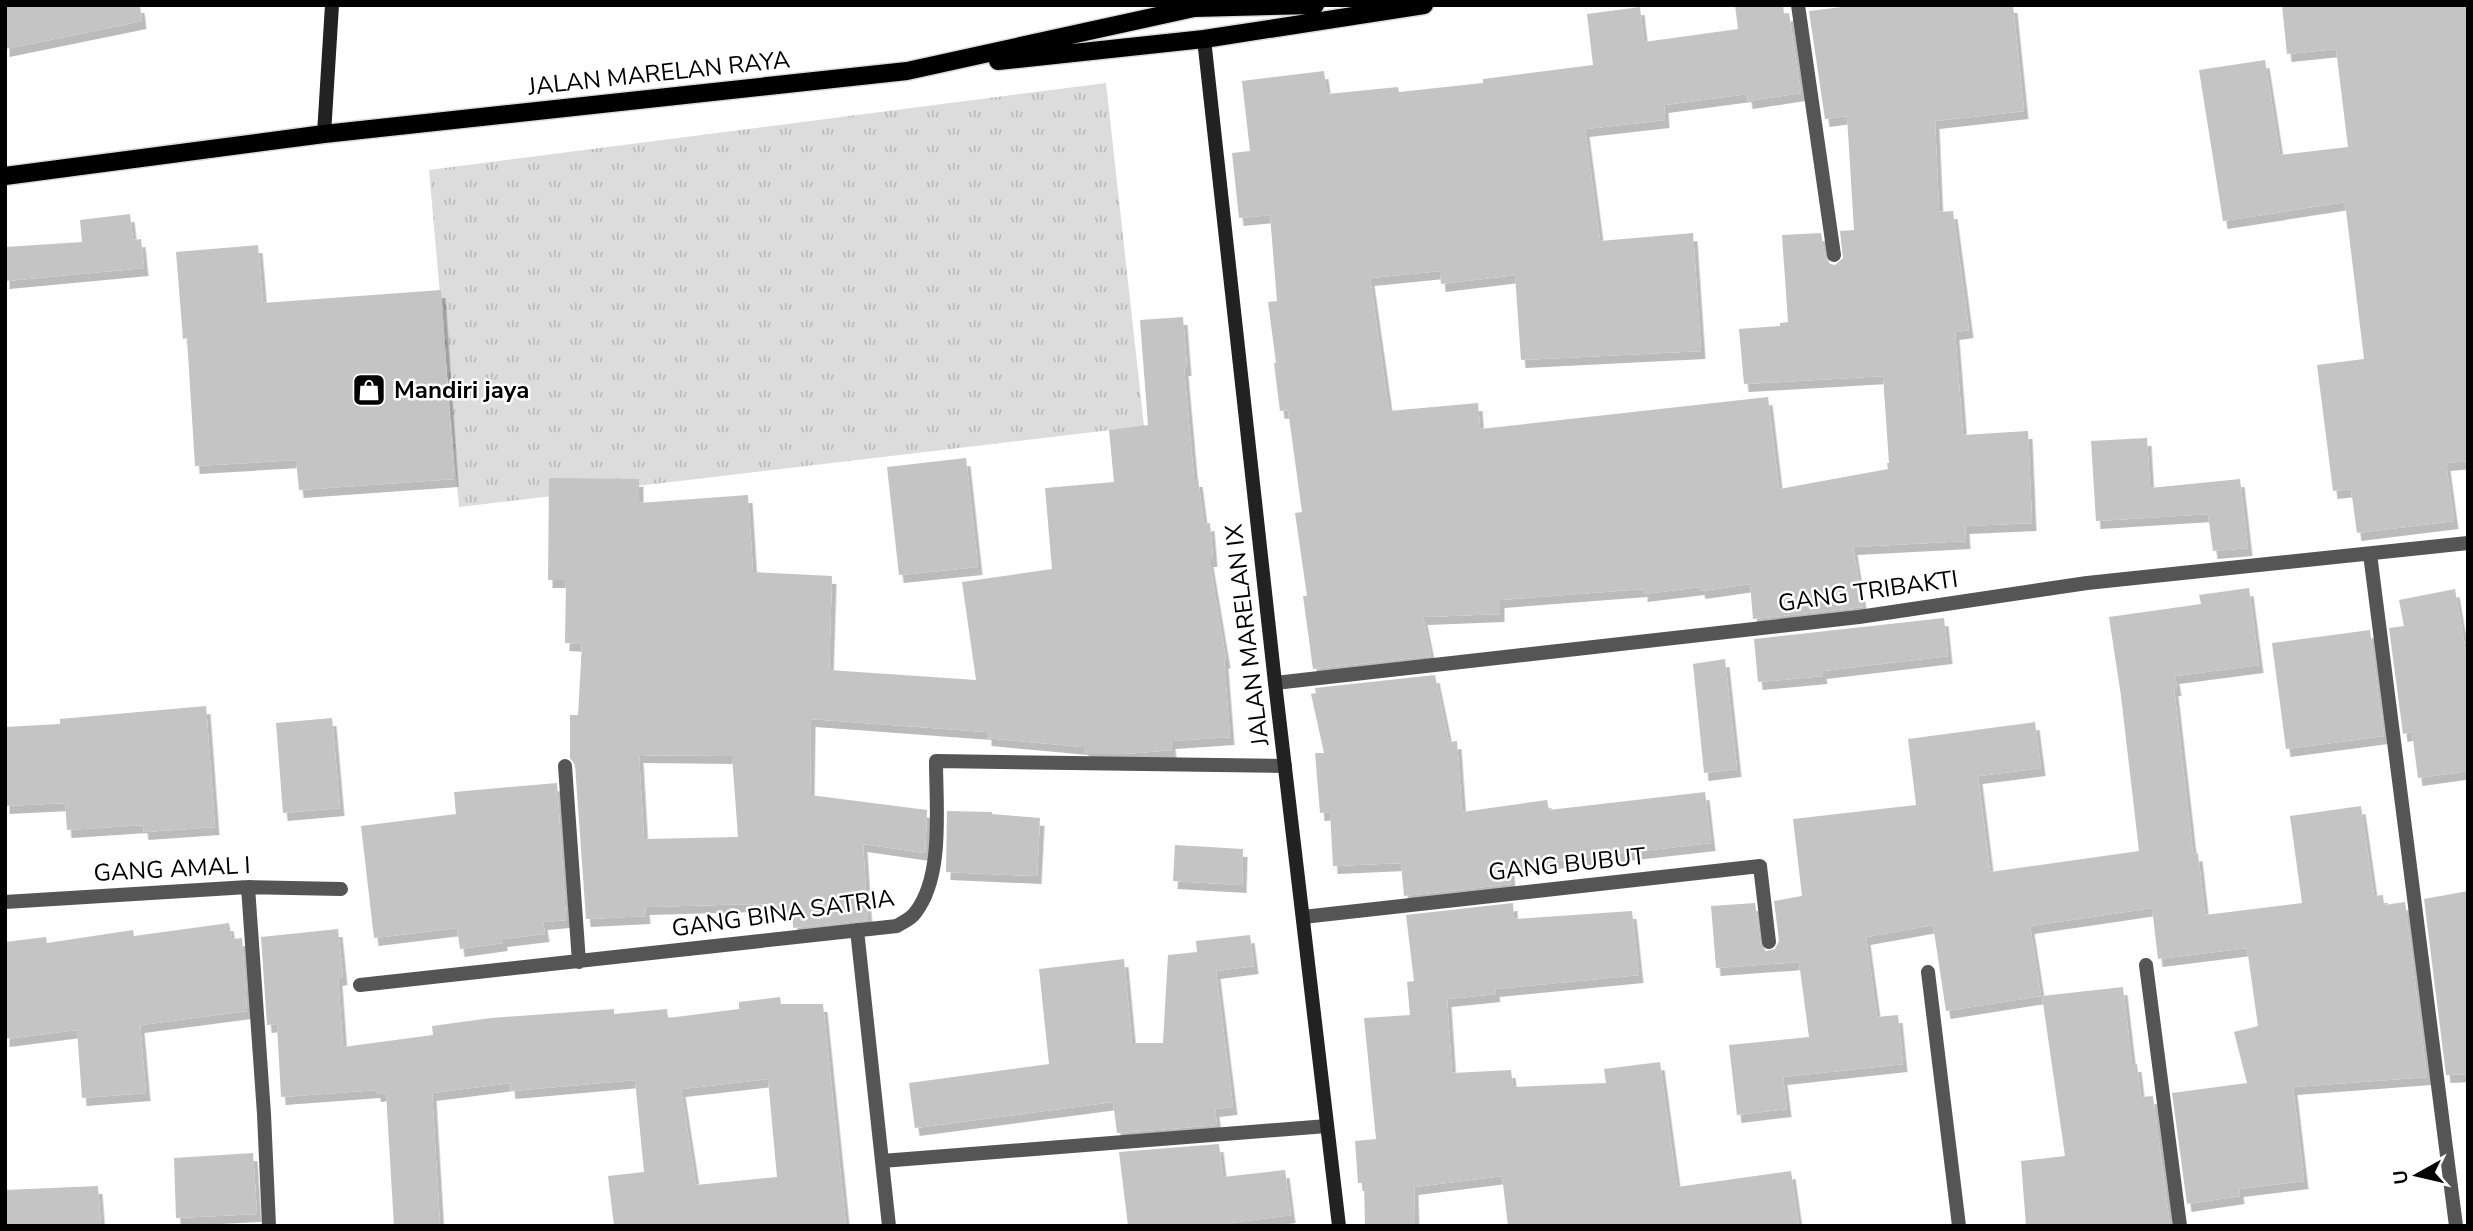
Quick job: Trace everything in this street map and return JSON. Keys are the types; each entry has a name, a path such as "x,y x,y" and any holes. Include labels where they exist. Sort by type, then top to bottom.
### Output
{"main road":[{"path":"324,134 332,5"},
{"name":"JALAN MARELAN RAYA","path":"5,176 324,134 907,71 1194,7 1315,5"},
{"path":"907,71 1204,39 1424,5"},
{"name":"JALAN MARELAN IX","path":"1204,39 1275,683 1339,1226"}],"street":[{"path":"1798,5 1834,255"},
{"name":"GANG TRIBAKTI","path":"1275,683 1859,617 2087,583 2468,543"},
{"path":"2370,554 2456,1226"},
{"name":"GANG BINA SATRIA","path":"360,985 897,926 914,916 923,902 931,880 935,851 936,761 1285,766"},
{"path":"565,766 579,962"},
{"name":"GANG BUBUT","path":"1303,916 1760,866 1769,942"},
{"path":"248,887 269,1226"},
{"name":"GANG AMAL I","path":"5,902 248,887 341,889"},
{"path":"857,930 889,1226"},
{"path":"2146,965 2180,1226"},
{"path":"1928,972 1959,1226"},
{"path":"882,1161 1327,1126"}],"green space":[{"path":"1106,83 1144,426 459,507 429,170"}],"building":[{"path":"5,5 140,5 142,21 5,49"},
{"path":"1735,5 1783,5 1784,14 1789,13 1801,93 1748,101 1747,94 1664,105 1665,120 1585,129 1600,241 1693,233 1701,351 1521,360 1515,275 1441,284 1440,271 1370,278 1389,411 1478,403 1480,429 1768,397 1779,489 1888,469 1883,376 1744,384 1739,329 1780,326 1780,323 1788,322 1782,235 1821,233 1825,257 1830,264 1835,265 1843,258 1840,231 1854,230 1847,116 1825,119 1809,11 1858,5 2013,5 2024,111 1935,121 1939,212 1953,211 1969,330 1955,332 1963,435 2028,431 2032,523 1965,526 1966,541 1853,547 1863,607 1753,619 1750,584 1701,591 1700,587 1643,594 1643,589 1500,600 1500,614 1423,617 1431,656 1313,669 1303,596 1307,596 1295,513 1302,512 1288,410 1280,411 1268,302 1277,301 1270,215 1239,218 1232,153 1250,151 1242,81 1324,71 1327,94 1398,87 1399,92 1483,83 1483,79 1593,65 1587,14 1640,7 1644,42 1738,29"},
{"path":"2282,5 2468,5 2468,461 2446,463 2454,521 2357,533 2351,489 2333,491 2317,365 2364,359 2345,202 2223,221 2199,70 2265,60 2280,155 2348,147 2336,49 2287,54"},
{"path":"130,214 133,240 141,239 144,268 5,281 5,247 82,242 80,220"},
{"path":"258,245 263,303 441,290 454,479 299,490 296,460 195,466 187,338 183,339 176,252"},
{"path":"1183,317 1187,368 1184,368 1194,479 1198,479 1204,524 1210,523 1213,559 1209,559 1226,660 1230,737 1171,741 1172,750 1085,754 1084,747 987,738 987,732 811,719 810,795 927,810 925,853 863,844 868,920 793,928 792,906 752,904 645,907 646,916 586,919 575,765 570,758 570,715 578,715 582,644 565,643 566,580 548,580 549,478 639,479 639,503 748,495 753,572 832,576 829,670 976,680 962,582 1052,569 1045,488 1114,482 1109,430 1148,425 1140,320","holes":["639,755 732,756 738,837 644,839"]},
{"path":"2147,438 2150,488 2240,479 2248,548 2213,551 2208,514 2096,521 2091,441"},
{"path":"966,458 978,567 899,575 887,467"},
{"path":"2249,588 2259,665 2175,676 2177,688 2174,688 2193,854 2198,853 2205,915 2302,903 2290,816 2361,806 2374,896 2383,895 2384,905 2405,902 2427,1077 2293,1087 2304,1181 2239,1189 2240,1196 2187,1204 2172,1093 2247,1083 2234,1032 2258,1026 2247,948 2158,959 2152,908 2030,926 2041,996 1946,1011 1933,925 1866,937 1877,1017 1898,1015 1903,1064 1783,1077 1787,1109 1737,1115 1729,1045 1809,1037 1799,962 1716,968 1711,906 1755,903 1761,947 1766,951 1775,949 1779,941 1774,901 1802,896 1793,819 1916,805 1908,739 2035,722 2041,768 1978,776 1990,872 2139,851 2109,617 2201,604 2199,595"},
{"path":"2455,589 2468,664 2468,771 2418,778 2412,732 2403,734 2389,628 2404,626 2399,600"},
{"path":"1944,618 1948,656 1822,671 1823,676 1758,682 1754,639"},
{"path":"2370,630 2384,736 2286,749 2272,643"},
{"path":"1725,659 1737,769 1704,773 1693,664"},
{"path":"1435,675 1449,742 1457,741 1462,812 1547,800 1549,810 1705,792 1711,843 1510,866 1511,884 1404,896 1401,863 1333,866 1330,812 1320,813 1315,753 1324,753 1311,694 1316,693 1315,688"},
{"path":"206,706 215,827 144,832 143,825 67,830 65,803 5,806 5,727 60,724 60,719"},
{"path":"332,718 340,808 283,813 276,723"},
{"path":"557,783 566,920 543,922 545,934 503,939 503,943 460,949 457,928 374,938 361,826 456,814 454,792"},
{"path":"947,811 992,812 1040,818 1037,876 946,872"},
{"path":"1175,845 1243,849 1242,885 1173,881"},
{"path":"2468,891 2468,1074 2446,1075 2424,899"},
{"path":"1513,903 1514,919 1632,911 1639,975 1495,989 1496,994 1447,999 1452,1073 1511,1070 1513,1087 1606,1083 1604,1069 1660,1062 1677,1187 1791,1171 1799,1226 1508,1226 1502,1176 1414,1187 1415,1226 1365,1226 1364,1183 1358,1183 1355,1141 1376,1139 1364,1018 1410,1015 1407,982 1414,981 1406,915"},
{"path":"229,923 232,939 242,938 247,1011 140,1025 146,1093 82,1098 77,1030 5,1039 5,942 46,937 47,943 133,930 134,936"},
{"path":"338,929 343,977 338,978 343,1047 433,1035 432,1026 491,1018 614,1009 614,1014 667,1009 668,1018 739,1009 739,1002 780,997 781,1004 823,1004 846,1226 614,1226 608,1176 644,1172 635,1080 511,1091 510,1083 432,1093 440,1226 394,1226 386,1093 376,1094 376,1090 281,1097 277,1024 267,1025 261,937","holes":["768,1079 777,1177 696,1185 681,1089"]},
{"path":"1250,935 1254,966 1216,971 1233,1107 1215,1109 1217,1125 1117,1133 1113,1102 915,1128 909,1083 1049,1064 1039,969 1124,959 1132,1043 1163,1043 1168,955 1197,952 1196,941"},
{"path":"2123,987 2132,1064 2137,1064 2141,1097 2153,1096 2170,1226 2026,1226 2021,1161 2065,1156 2042,996"},
{"path":"1219,1144 1223,1177 1285,1170 1291,1215 1229,1223 1229,1226 1128,1226 1119,1152"},
{"path":"253,1153 257,1214 176,1218 174,1158"},
{"path":"98,1186 101,1226 5,1226 5,1190"}],"place":[{"name":"Mandiri jaya","path":"369,390"}]}
